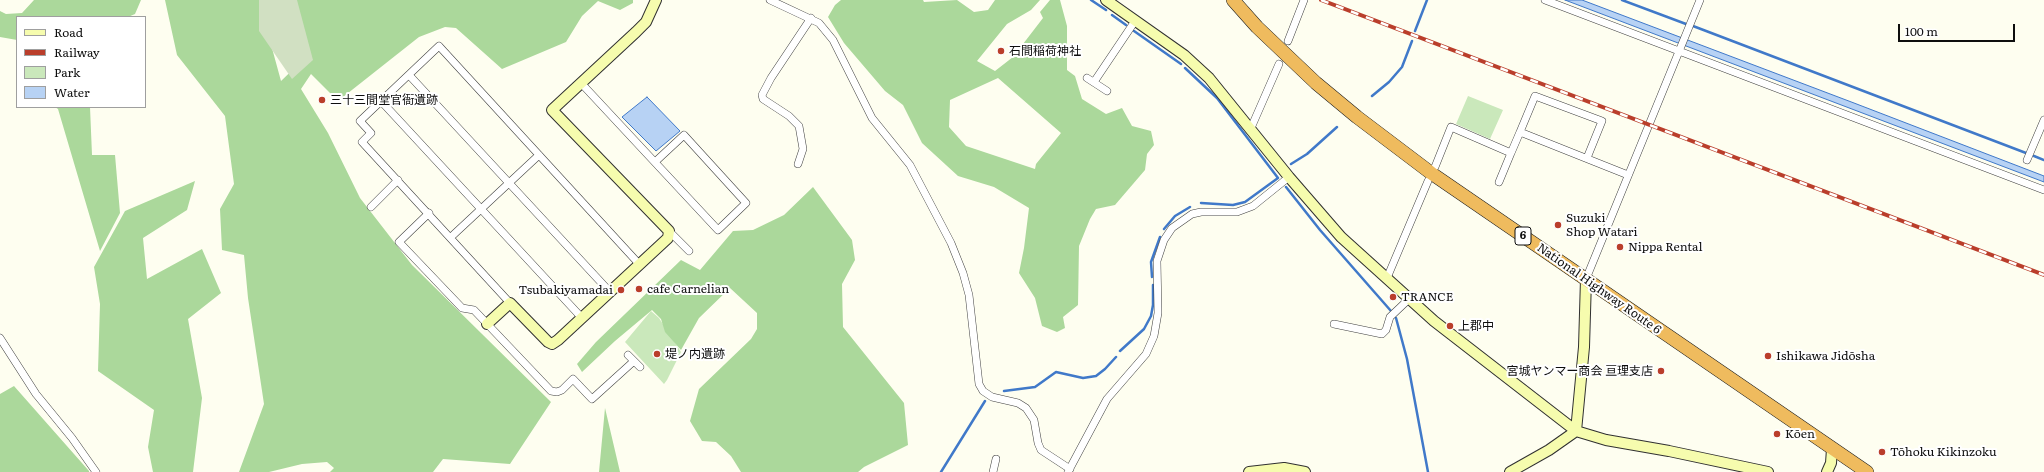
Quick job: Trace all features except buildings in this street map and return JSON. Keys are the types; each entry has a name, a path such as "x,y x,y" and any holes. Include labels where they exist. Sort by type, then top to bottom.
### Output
{"highway":[{"name":"National Highway Route 6","path":"1233,0 1295,65 1357,117 1431,173 1865,472"}],"street":[{"path":"656,0 646,22 552,110 689,251"},
{"path":"770,0 811,18 823,26 833,40 872,118 910,165 950,243 963,273 969,295 979,384 983,391 992,397 1018,403 1026,408 1034,420 1038,443 1041,450 1069,471 1107,399 1146,354 1154,336 1158,313 1157,261 1164,240 1172,228 1192,214 1201,212 1237,212 1245,209 1268,194 1289,177"},
{"path":"1106,0 1196,65 1227,98 1289,177 1341,236 1409,299 1462,343 1576,431 1606,440 1669,451 1768,472"},
{"path":"1288,41 1304,0"},
{"path":"1545,0 2044,190"},
{"path":"1510,472 1549,450 1576,431 1583,375 1586,280 1700,0"},
{"path":"798,164 803,149 799,126 788,116 763,99 762,96 771,78 811,18"},
{"path":"1107,91 1091,80 1135,21"},
{"path":"640,265 439,46 360,121 371,133 362,142 429,213 510,303 548,342 552,344 640,265 668,238 669,231"},
{"path":"1251,128 1279,64"},
{"path":"409,75 610,292"},
{"path":"581,83 718,230 746,203 684,135 655,162"},
{"path":"1500,182 1535,96 1602,121 1587,158"},
{"path":"381,101 582,318"},
{"path":"2027,160 2044,120"},
{"path":"1435,167 1452,127 1511,153"},
{"path":"1520,132 1628,175"},
{"path":"451,237 539,155"},
{"path":"371,207 398,180"},
{"path":"1387,278 1428,181"},
{"path":"429,213 399,242 462,308 474,310 551,391 557,392 562,390 573,380 592,399 634,361"},
{"path":"1334,324 1382,334 1386,330 1390,318 1409,299"},
{"path":"487,324 510,303"},
{"path":"0,338 36,394 72,438 96,472"},
{"path":"628,355 640,367"},
{"path":"1827,472 1831,464 1832,449"},
{"path":"993,472 996,459"},
{"path":"1249,472 1284,468 1304,472"}],"green space":[{"path":"34,0 141,0 135,14 130,16 16,16 16,40 0,37 0,11 6,14 22,13"},
{"path":"165,0 263,0 261,8 281,81 310,53 295,0 633,0 633,3 620,10 598,1 582,16 566,42 502,69 456,28 445,27 419,37 338,101 311,74 301,89 328,133 360,198 412,265 551,402 510,464 443,459 433,472 330,472 334,468 327,462 302,464 269,472 239,472 264,404 248,298 244,255 222,250 220,209 234,184 225,116 177,55"},
{"path":"259,0 297,0 313,60 292,79 259,31"},
{"path":"841,0 923,0 924,2 957,0 974,12 988,10 995,0 1040,0 1031,10 1007,24 977,61 995,71 1013,57 1043,18 1040,12 1050,0 1060,0 1067,26 1067,70 1075,76 1082,99 1106,114 1122,108 1132,126 1151,131 1154,145 1147,154 1145,170 1115,205 1096,209 1090,219 1079,246 1078,305 1063,317 1065,328 1057,332 1042,326 1035,298 1019,273 1029,208 994,187 958,176 922,143 903,105 885,91 844,43 828,17 835,5","holes":["998,78 1061,133 1036,164 1035,169 966,146 949,127 950,100"]},
{"path":"1468,96 1503,110 1490,139 1456,124"},
{"path":"56,108 90,108 92,155 115,155 120,213 100,251"},
{"path":"195,181 187,210 143,238 147,279 202,249 221,293 188,319 202,398 193,472 153,472 148,447 154,410 98,371 100,304 94,267 125,211"},
{"path":"813,187 852,240 855,260 842,284 843,327 904,403 908,445 864,467 858,472 741,472 731,456 716,442 702,441 690,421 699,389 751,339 757,329 757,313 730,288 699,318 681,350 665,332 661,319 652,310 615,341 582,372 577,364 596,342 681,260 700,270 733,231 753,230 784,215"},
{"path":"651,311 659,318 681,352 664,384 625,342"},
{"path":"14,386 89,472 0,472 0,394"},
{"path":"605,408 620,472 599,472"}],"water":[{"path":"1565,0 1582,0 1854,103 2044,176 2044,182"},
{"path":"647,97 680,131 656,151 622,117"}],"waterway":[{"path":"1091,0 1106,10"},
{"path":"1415,31 1427,0"},
{"path":"1622,0 1686,24"},
{"path":"1112,15 1126,25"},
{"path":"1693,26 2026,153"},
{"path":"1134,31 1181,64"},
{"path":"1372,96 1389,82 1402,67 1412,41"},
{"path":"1185,68 1217,98 1278,178 1245,202 1233,205 1201,203"},
{"path":"1291,164 1307,154 1337,127"},
{"path":"2034,156 2044,160"},
{"path":"1286,187 1320,230 1391,311"},
{"path":"1164,229 1175,216 1190,207"},
{"path":"1152,277 1151,262 1160,237"},
{"path":"1120,351 1144,329 1151,316 1153,305 1153,285"},
{"path":"1396,318 1407,359 1428,472"},
{"path":"1004,391 1035,387 1056,372 1083,378 1096,376 1116,357"},
{"path":"941,472 985,401"}],"railway":[{"path":"1321,0 2044,275"}],"place":[{"name":"石間稲荷神社","path":"1001,51"},
{"name":"三十三間堂官衙遺跡","path":"322,100"},
{"name":"Suzuki Shop Watari","path":"1558,225"},
{"name":"Nippa Rental","path":"1620,247"},
{"name":"cafe Carnelian","path":"639,289"},
{"name":"Tsubakiyamadai","path":"621,290"},
{"name":"TRANCE","path":"1393,297"},
{"name":"上郡中","path":"1450,326"},
{"name":"堤ノ内遺跡","path":"657,354"},
{"name":"Ishikawa Jidōsha","path":"1768,356"},
{"name":"宮城ヤンマー商会 亘理支店","path":"1661,371"},
{"name":"Kōen","path":"1777,434"},
{"name":"Tōhoku Kikinzoku","path":"1882,452"}]}
